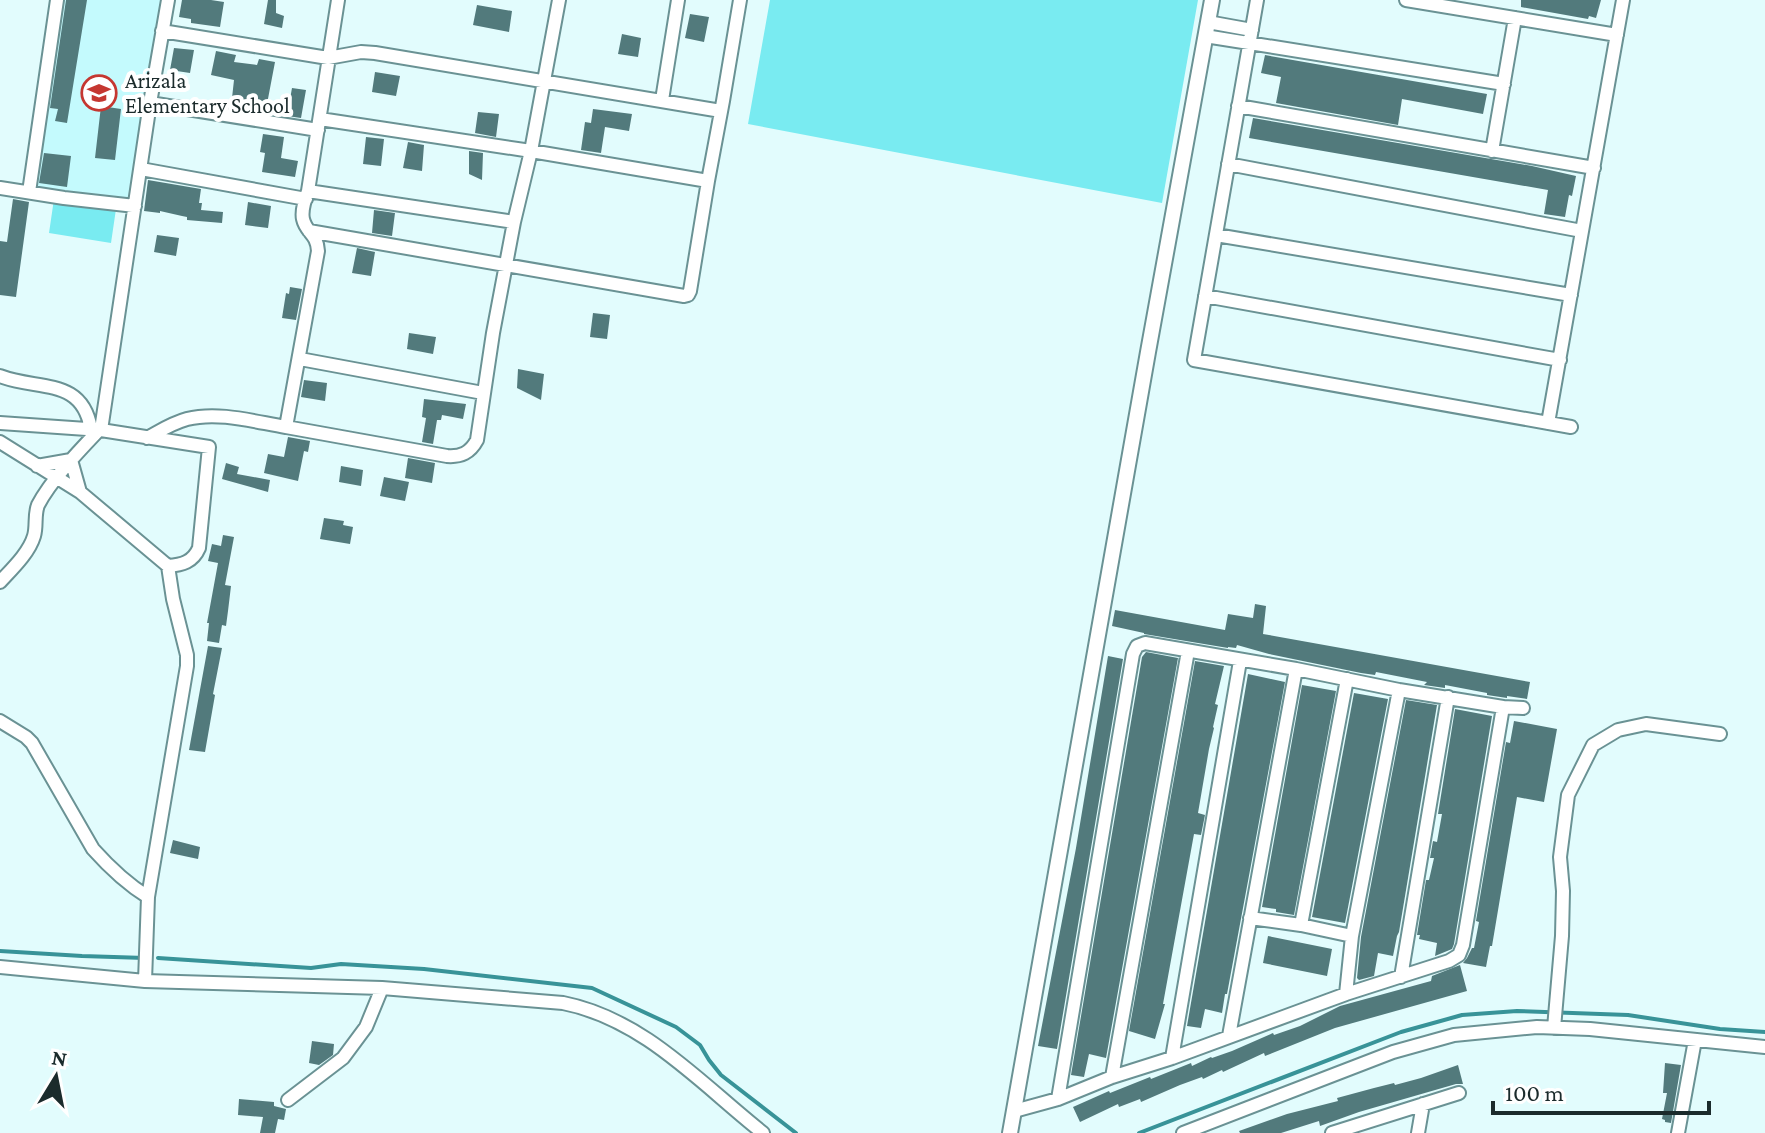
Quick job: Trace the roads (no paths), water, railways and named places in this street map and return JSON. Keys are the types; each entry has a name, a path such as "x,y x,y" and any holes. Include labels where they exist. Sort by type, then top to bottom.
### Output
{"street":[{"path":"29,192 57,0"},
{"path":"0,582 32,541 38,506 97,430 168,0"},
{"path":"286,427 318,251 316,239 302,216 338,0"},
{"path":"147,438 188,419 231,418 447,456 468,452 477,440 514,222 531,151 559,0"},
{"path":"662,100 678,0"},
{"path":"309,231 678,296 688,295 740,0"},
{"path":"1010,1133 1212,0"},
{"path":"1257,0 1194,360 1571,427"},
{"path":"1406,0 1617,35"},
{"path":"1548,423 1623,0"},
{"path":"1492,151 1515,18"},
{"path":"1207,29 1504,84"},
{"path":"162,31 328,58 367,52 721,111"},
{"path":"150,103 531,151 708,181"},
{"path":"1238,106 1594,168"},
{"path":"1228,164 1582,231"},
{"path":"141,169 514,222"},
{"path":"0,188 135,206"},
{"path":"1216,235 1571,295"},
{"path":"1205,296 1560,360"},
{"path":"300,359 483,393"},
{"path":"0,376 72,394 97,430"},
{"path":"0,423 97,430 209,447 199,548 188,562 168,566"},
{"path":"0,442 80,492 168,566 187,666 148,897 145,969"},
{"path":"37,466 71,460"},
{"path":"71,460 80,492"},
{"path":"1058,1099 1133,654 1137,646 1145,643 1399,690 1523,708"},
{"path":"1112,1077 1188,651"},
{"path":"1172,1058 1240,661"},
{"path":"1229,1036 1296,669"},
{"path":"1301,925 1347,679"},
{"path":"1346,994 1352,936 1399,690"},
{"path":"1401,977 1448,697"},
{"path":"1014,1111 1058,1099 1112,1077 1459,955 1503,707"},
{"path":"0,721 32,743 93,849 131,886 148,897"},
{"path":"1554,1028 1562,936 1560,857 1568,795 1593,745 1618,730 1646,724 1720,734"},
{"path":"1250,918 1352,936"},
{"path":"0,967 145,969 581,1006 655,1044 763,1133"},
{"path":"288,1100 343,1058 366,1027 382,988"},
{"path":"1183,1133 1393,1052 1428,1041 1484,1031 1554,1028 1615,1031 1765,1047"},
{"path":"1678,1133 1695,1040"},
{"path":"1332,1133 1351,1130 1459,1093"},
{"path":"1418,1133 1423,1104"}],"waterway":[{"path":"0,951 145,958"},
{"path":"158,958 311,968 341,964 424,969 592,988 676,1027 700,1045 721,1075 796,1133"},
{"path":"1139,1133 1401,1032 1462,1015 1517,1011 1628,1015 1720,1029 1765,1032"}],"place":[{"name":"Arizala Elementary School","path":"99,93"}]}
